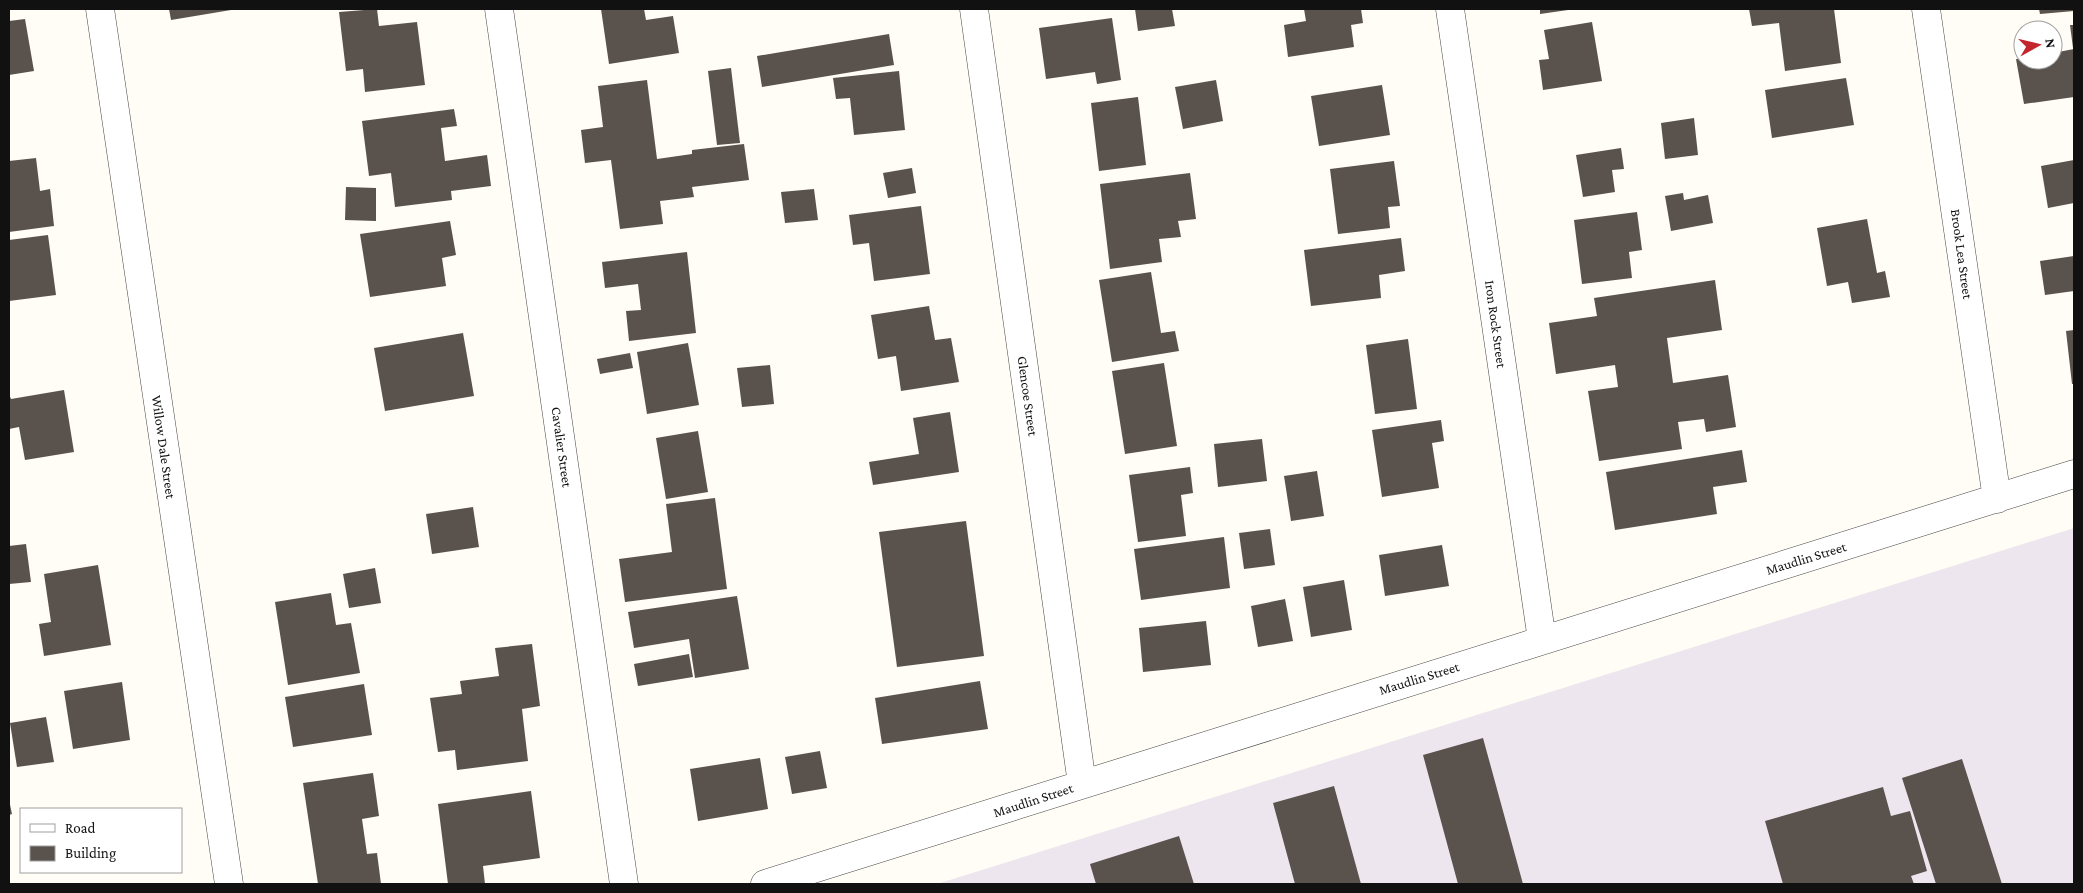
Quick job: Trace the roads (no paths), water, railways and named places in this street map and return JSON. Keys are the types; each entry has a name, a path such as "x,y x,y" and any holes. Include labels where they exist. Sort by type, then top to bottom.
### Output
{"street":[{"name":"Willow Dale Street","path":"100,9 229,884"},
{"name":"Cavalier Street","path":"499,9 624,884"},
{"name":"Glencoe Street","path":"974,9 1082,784"},
{"name":"Iron Rock Street","path":"1450,9 1542,640"},
{"name":"Brook Lea Street","path":"1926,9 1997,499"},
{"name":"Maudlin Street","path":"765,884 2074,474"}]}
